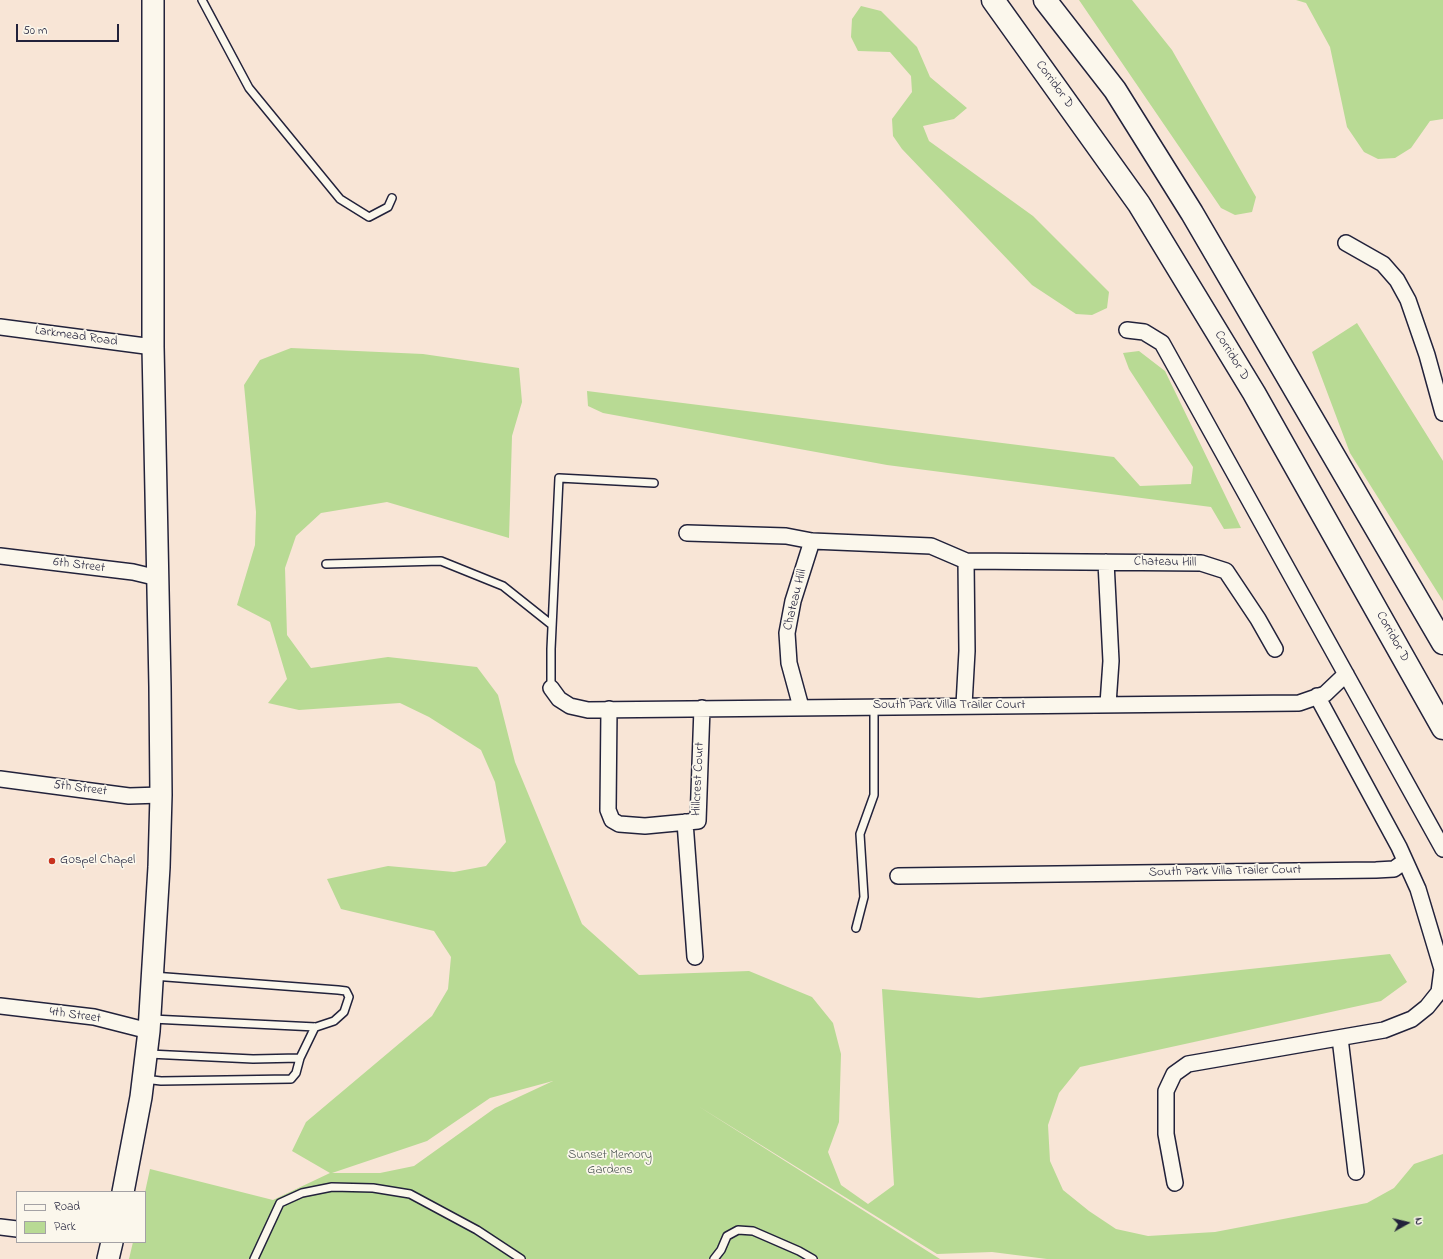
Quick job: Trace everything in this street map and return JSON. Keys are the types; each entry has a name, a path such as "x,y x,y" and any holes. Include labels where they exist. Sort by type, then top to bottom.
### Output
{"highway":[{"name":"Corridor D","path":"993,0 1139,204 1254,393 1443,728"},
{"path":"1045,0 1115,90 1184,200 1443,643"}],"main road":[{"path":"123,1191 143,1079 150,1025 159,867 161,795 153,347 153,0"},
{"path":"108,1259 112,1243"}],"street":[{"path":"1346,243 1383,264 1397,280 1408,300 1443,413"},
{"name":"Larkmead Road","path":"0,327 153,347"},
{"path":"1128,330 1144,332 1162,343 1443,850"},
{"name":"Chateau Hill","path":"687,533 786,536 812,541 931,546 966,561 1201,563 1226,571 1258,619 1275,649"},
{"name":"Chateau Hill","path":"801,707 789,663 787,633 793,601 812,541"},
{"name":"6th Street","path":"0,556 133,572 158,578"},
{"path":"964,705 968,651 966,561"},
{"path":"1106,562 1111,661 1108,704"},
{"name":"South Park Villa Trailer Court","path":"551,688 559,699 570,706 588,710 964,705 1299,703 1325,694 1346,674"},
{"path":"1175,1183 1166,1134 1166,1091 1174,1074 1188,1064 1384,1030 1412,1019 1427,1007 1440,992 1442,969 1418,889 1405,861 1317,696"},
{"name":"Hillcrest Court","path":"609,709 608,810 612,820 618,824 645,826 698,821 702,708"},
{"name":"5th Street","path":"0,779 129,796 161,795"},
{"path":"685,822 695,957"},
{"name":"South Park Villa Trailer Court","path":"898,876 1376,870 1394,869 1405,861"},
{"name":"4th Street","path":"0,1006 150,1025"},
{"path":"1340,1038 1356,1172"},
{"path":"0,1227 16,1228"}],"lane":[{"path":"202,0 249,88 340,199 369,217 388,207 392,198"},
{"path":"551,688 552,624 559,478 654,483"},
{"path":"326,564 441,561 503,586 552,624"},
{"path":"856,928 864,897 860,834 874,795 874,706"},
{"path":"150,1025 315,1027 334,1021 344,1012 349,997 346,991 153,976"},
{"path":"143,1079 167,1081 291,1079 296,1073 300,1058 315,1027"},
{"path":"146,1054 253,1059 300,1058"},
{"path":"254,1259 280,1203 302,1193 332,1187 373,1188 410,1194 477,1230 521,1259"},
{"path":"714,1259 721,1250 727,1236 738,1230 753,1231 799,1251 812,1259"},
{"path":"799,1251 799,1259"}],"green space":[{"path":"1079,0 1132,0 1172,50 1256,197 1252,212 1235,215 1221,208"},
{"path":"1296,0 1443,0 1443,119 1430,121 1411,148 1395,158 1378,159 1364,152 1347,127 1330,47 1306,3"},
{"path":"861,6 881,11 917,47 930,77 967,108 954,119 923,126 929,141 1033,216 1109,292 1107,308 1092,315 1076,314 1032,285 902,149 893,136 892,119 912,92 911,76 890,52 858,51 851,37 852,19"},
{"path":"1357,323 1443,461 1443,601 1350,453 1312,352"},
{"name":"Sunset Memory Gardens","path":"291,348 423,354 519,368 522,402 512,436 509,538 387,502 321,513 296,536 285,568 287,635 311,668 388,657 477,667 498,695 515,762 582,924 639,975 749,971 812,997 833,1023 841,1054 839,1122 828,1152 841,1185 868,1204 894,1185 882,989 979,998 1390,954 1407,982 1381,1001 1080,1067 1059,1093 1048,1125 1050,1161 1063,1190 1089,1211 1116,1229 1148,1236 1215,1232 1367,1203 1394,1188 1414,1164 1443,1154 1443,1259 1047,1259 992,1252 937,1254 698,1106 940,1259 129,1259 133,1243 146,1243 145,1191 150,1169 273,1200 330,1173 292,1151 306,1122 432,1016 448,989 451,957 434,931 341,909 327,879 388,866 454,872 486,866 506,842 495,782 481,750 429,717 400,703 299,710 268,703 287,679 270,622 237,605 255,545 256,512 244,385 260,360","holes":["553,1081 495,1108 414,1166 380,1173 332,1173 427,1141 490,1098"]},
{"path":"1139,351 1165,371 1241,528 1224,529 1211,507 887,465 603,413 588,406 587,391 1114,457 1140,486 1191,484 1193,467 1129,369 1123,353"}],"place":[{"name":"Gospel Chapel","path":"52,861"}]}
